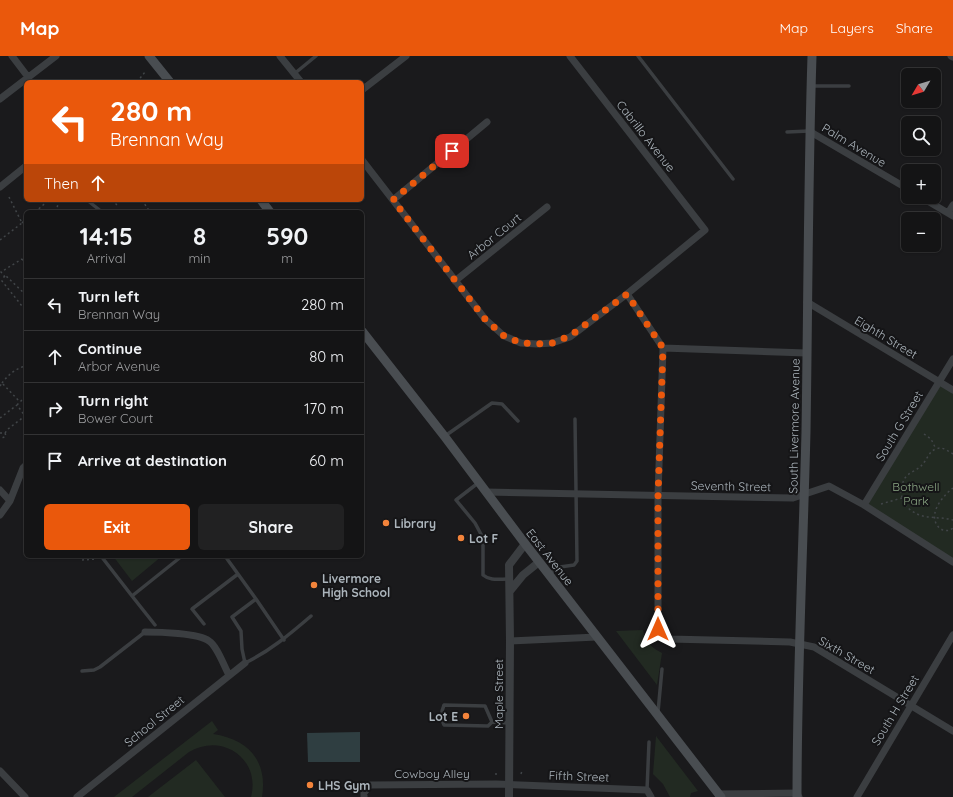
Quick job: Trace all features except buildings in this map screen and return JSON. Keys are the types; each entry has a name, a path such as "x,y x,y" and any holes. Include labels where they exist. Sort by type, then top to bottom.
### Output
{"main road":[{"path":"149,56 165,80"},
{"name":"South Livermore Avenue","path":"798,796 799,643 804,495 812,56"},
{"name":"East Avenue","path":"364,334 720,795"}],"street":[{"path":"12,56 28,77"},
{"path":"24,80 56,56"},
{"path":"280,56 298,80"},
{"path":"364,88 406,56"},
{"name":"Cabrillo Avenue","path":"570,56 705,230 627,294"},
{"path":"0,99 24,80"},
{"path":"393,200 487,122"},
{"name":"Palm Avenue","path":"810,131 901,185"},
{"path":"364,163 485,319 504,336 521,343 552,343 570,336 627,294 663,348 658,496"},
{"path":"0,187 24,168"},
{"path":"933,204 951,215 953,205"},
{"name":"Arbor Court","path":"455,281 547,208"},
{"name":"Eighth Street","path":"808,302 953,390"},
{"path":"663,348 807,353"},
{"name":"South G Street","path":"864,505 953,359"},
{"path":"0,515 10,501 24,467"},
{"name":"Seventh Street","path":"486,492 793,498 829,486 864,505 953,562"},
{"path":"0,490 10,501"},
{"name":"Sixth Street","path":"658,496 658,629 669,639 799,643 814,647 953,731"},
{"name":"Maple Street","path":"509,797 509,564 525,544"},
{"path":"510,591 523,575 539,562"},
{"path":"145,632 159,632 189,636 209,641 216,649 229,675"},
{"name":"South H Street","path":"857,797 953,635"},
{"path":"510,641 597,637"},
{"name":"School Street","path":"77,797 245,663"},
{"path":"0,771 25,797"},
{"name":"Cowboy Alley","path":"364,797 364,793 370,785 376,784 509,784"},
{"name":"Fifth Street","path":"509,784 647,790"},
{"path":"647,790 651,797"},
{"path":"720,795 798,796"}],"lane":[{"path":"294,74 316,56"},
{"path":"638,56 732,179"},
{"path":"811,86 849,86"},
{"path":"787,132 810,131"},
{"path":"90,202 100,210"},
{"path":"444,437 492,403 502,404 518,421"},
{"path":"548,574 560,567 574,565 577,561 575,419"},
{"path":"479,482 456,500 475,523 483,538 483,575 491,579 509,580"},
{"path":"103,558 155,625"},
{"path":"132,596 180,558"},
{"path":"226,558 284,640"},
{"path":"204,624 192,609 238,574"},
{"path":"256,599 232,617 241,631 242,649 245,663 284,640 311,616"},
{"path":"82,671 94,670 100,667 145,632"},
{"path":"658,715 662,668"},
{"path":"492,722 485,706 444,705 441,711 444,724 488,726 492,722 509,723"},
{"path":"647,790 649,742"}],"path":[{"path":"138,80 145,72"},
{"path":"0,240 22,222 9,197"},
{"path":"37,210 47,202"},
{"path":"114,202 118,206"},
{"path":"24,261 22,258 1,271 5,277 24,293"},
{"path":"5,277 2,281 24,308"},
{"path":"0,386 7,376 24,366"},
{"path":"2,383 20,402"},
{"path":"0,418 24,398"},
{"path":"17,405 24,414"},
{"path":"0,439 6,436 5,433 8,429 24,417"},
{"path":"0,432 5,433"},
{"path":"924,434 931,439 936,449"},
{"path":"953,454 944,448 936,449 929,454 922,466 905,478 902,487 902,498 911,511 921,517 946,518 953,520"},
{"path":"953,488 940,501 934,518 936,526 940,529 945,531 953,528"},
{"path":"881,504 902,498"},
{"path":"82,560 95,558"}],"green space":[{"name":"Bothwell Park","path":"939,382 953,390 953,562 864,505"},
{"path":"115,558 160,558 132,581"},
{"path":"643,630 645,638 655,649 662,653 657,685 616,631"},
{"path":"212,721 218,730 213,734 236,741 253,754 262,773 262,797 251,797 253,783 250,771 244,761 236,753 226,747 214,745 202,747 189,752 132,797 114,797"},
{"path":"656,736 698,791 691,793 690,797 670,797 663,784 653,774"},
{"path":"196,760 225,797 148,797"}],"shaded area":[{"path":"360,732 360,762 308,762 307,733"}],"place":[{"name":"Library","path":"386,523"},
{"name":"Lot F","path":"461,538"},
{"name":"Livermore High School","path":"314,585"},
{"name":"Lot E","path":"466,716"},
{"name":"LHS Gym","path":"310,785"}],"route":[{"path":"452,151 393,200 485,319 504,336 521,343 552,343 570,336 627,294 663,348 658,496 658,629"}]}
